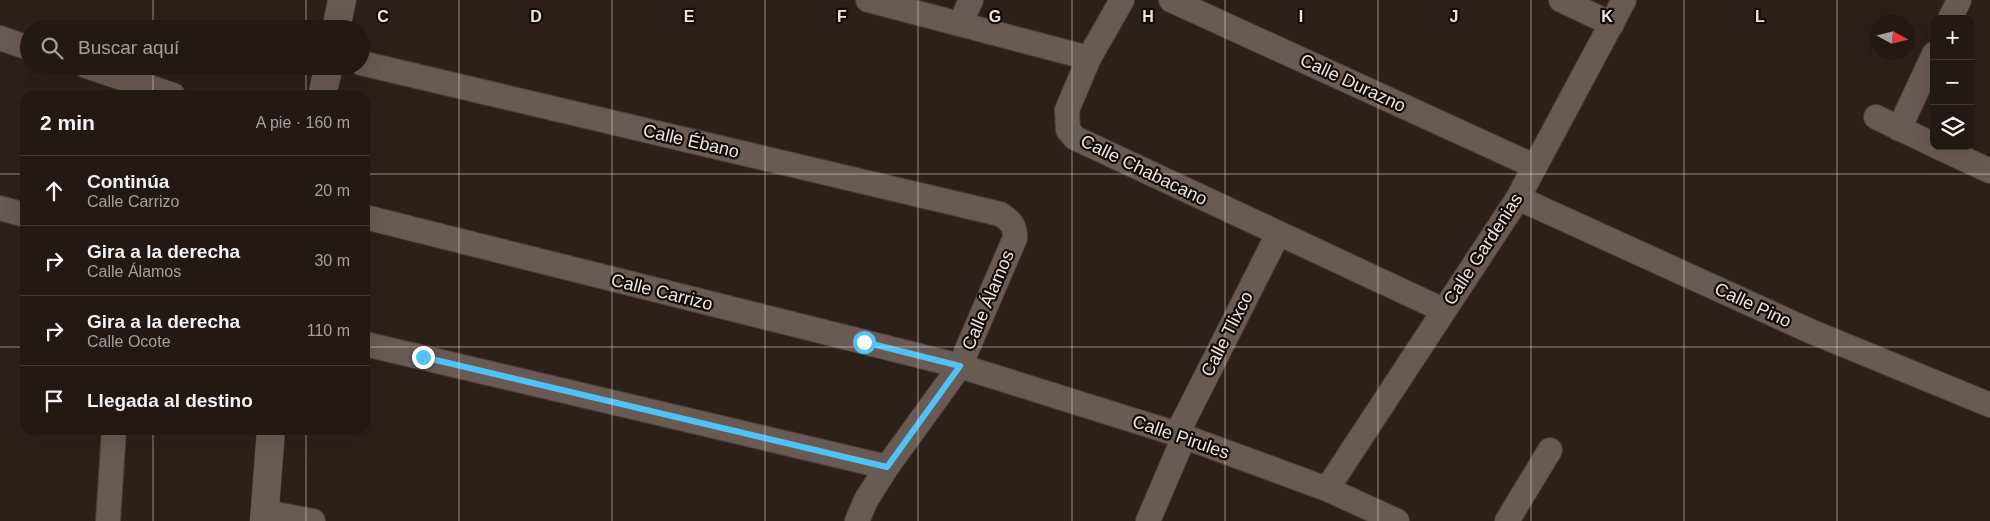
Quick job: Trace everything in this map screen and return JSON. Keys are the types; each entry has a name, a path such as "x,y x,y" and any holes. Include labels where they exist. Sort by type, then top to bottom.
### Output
{"street":[{"path":"338,20 342,0"},
{"path":"868,0 1089,58"},
{"path":"960,24 971,0"},
{"name":"Calle Chabacano","path":"1122,0 1089,58 1067,110 1068,130 1075,138 1443,310"},
{"name":"Calle Durazno","path":"1171,0 1534,166"},
{"path":"1561,0 1612,24"},
{"name":"Calle Gardenias","path":"1327,489 1518,198 1624,0"},
{"path":"1952,15 1959,0"},
{"path":"0,38 20,45"},
{"path":"1899,129 1931,60"},
{"name":"Calle Ébano","path":"370,65 1000,214 1010,220 1015,228"},
{"path":"113,75 158,90"},
{"path":"323,90 327,75"},
{"path":"1876,117 1930,144"},
{"path":"1943,150 1990,172"},
{"name":"Calle Pino","path":"1518,198 1810,331 1990,406"},
{"path":"0,208 20,214"},
{"name":"Calle Carrizo","path":"370,218 960,366"},
{"name":"Calle Álamos","path":"857,521 866,500 887,467 960,366 1015,238 1015,228"},
{"name":"Calle Tlixco","path":"1148,521 1181,435 1278,234"},
{"path":"370,345 887,467"},
{"name":"Calle Pirules","path":"960,366 1181,435 1327,489 1397,521"},
{"path":"108,521 114,435"},
{"path":"271,435 264,517 313,521"},
{"path":"1507,521 1550,450"}],"route":[{"path":"423,357 887,467 960,366 864,342"}]}
